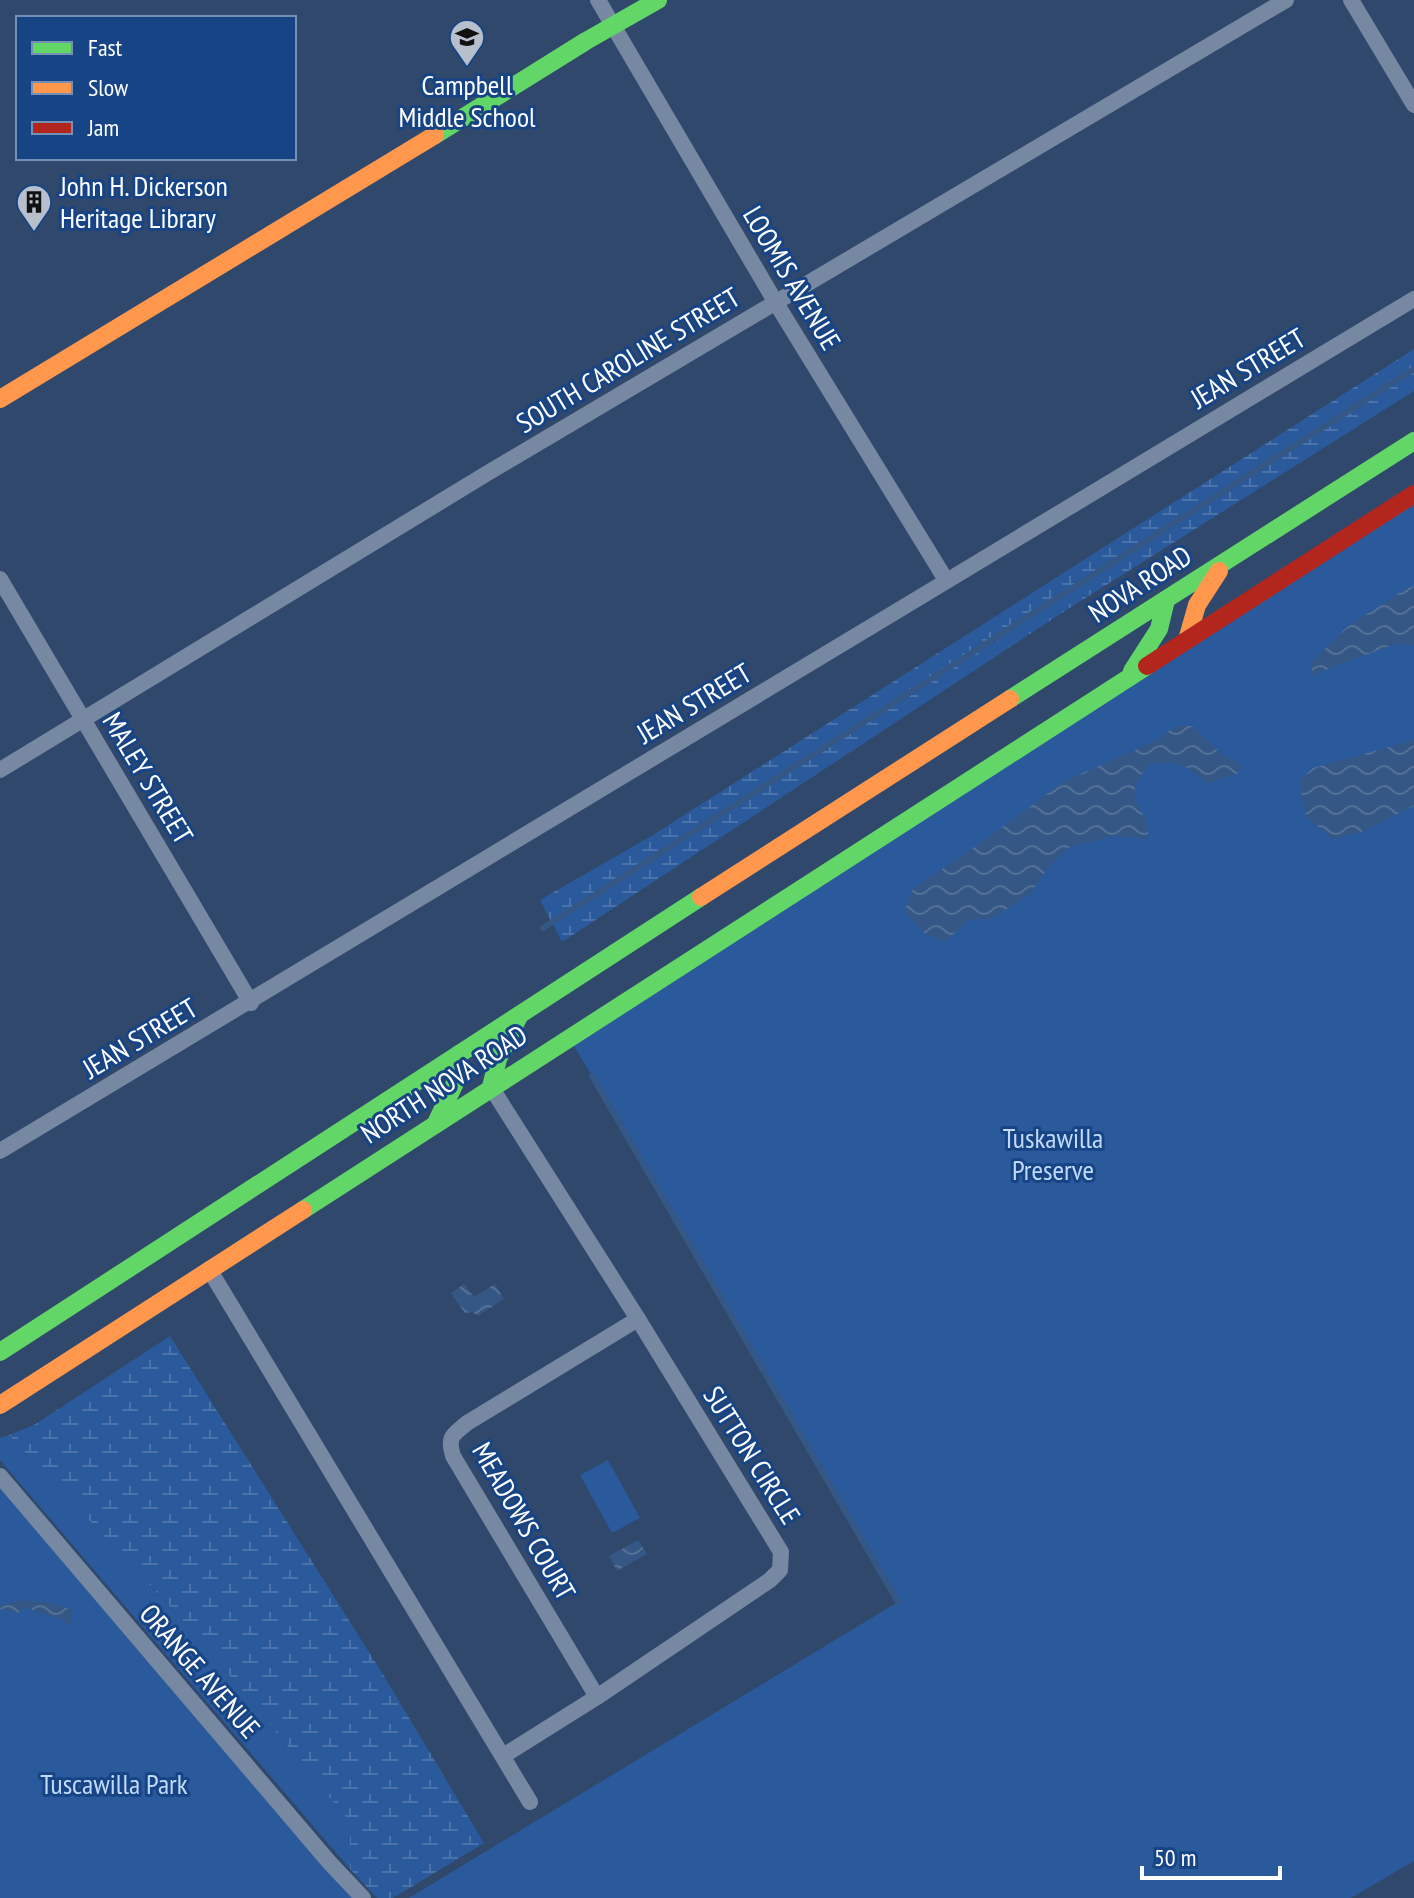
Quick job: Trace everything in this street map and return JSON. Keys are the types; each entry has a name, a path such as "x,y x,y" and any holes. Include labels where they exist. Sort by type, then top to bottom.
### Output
{"main road":[{"path":"0,399 658,0"},
{"name":"NOVA ROAD","path":"896,773 1414,441"},
{"path":"1126,680 1414,494"},
{"path":"1187,640 1197,605 1224,563"},
{"path":"1126,680 1161,627 1166,614 1166,600"},
{"name":"NORTH NOVA ROAD","path":"0,1405 1126,680"},
{"name":"NORTH NOVA ROAD","path":"0,1352 896,773"},
{"path":"491,1087 501,1052 520,1014"},
{"path":"436,1123 456,1083 459,1054"}],"street":[{"name":"LOOMIS AVENUE","path":"598,0 776,303 946,580"},
{"name":"SOUTH CAROLINE STREET","path":"0,770 486,474 1286,0"},
{"path":"1351,0 1414,105"},
{"name":"JEAN STREET","path":"0,1151 251,1003 1414,299"},
{"name":"MALEY STREET","path":"0,579 251,1003"},
{"name":"SUTTON CIRCLE","path":"491,1087 781,1552 780,1570 770,1580 597,1697 503,1756"},
{"path":"209,1269 530,1802"},
{"name":"MEADOWS COURT","path":"597,1697 453,1456 449,1441 467,1423 638,1319"},
{"name":"ORANGE AVENUE","path":"0,1476 363,1898"}],"green space":[{"path":"1414,349 1414,391 1057,616 562,942 540,900 653,835"},
{"name":"Tuskawilla Preserve","path":"1414,494 1414,1861 1351,1898 409,1898 898,1602 569,1038"},
{"path":"170,1336 384,1676 484,1843 393,1898 377,1898 350,1869 350,1822 192,1630 9,1435 34,1425"},
{"path":"9,1435 192,1630 350,1822 350,1869 0,1460 0,1438"},
{"path":"608,1460 640,1518 612,1533 580,1475"},
{"name":"Tuscawilla Park","path":"0,1476 363,1898 0,1898"}],"water":[{"path":"1408,587 1414,587 1414,645 1395,644 1312,675 1311,663 1347,627"},
{"path":"1176,726 1192,726 1224,756 1242,765 1237,774 1207,783 1181,765 1150,764 1135,788 1137,804 1148,827 1148,839 1114,836 1070,847 1050,865 1029,895 993,918 969,920 945,942 925,934 904,911 913,889 1063,782 1155,741"},
{"path":"1414,740 1414,806 1359,833 1332,839 1306,816 1299,781 1313,768"},
{"path":"464,1284 474,1297 495,1284 504,1299 478,1316 472,1312 465,1313 451,1293"},
{"path":"638,1540 647,1554 617,1571 609,1556"},
{"path":"23,1600 72,1609 71,1626 60,1619 25,1608 18,1613 0,1609 0,1605"}],"waterway":[{"path":"543,928 1414,369"},
{"path":"592,1076 898,1602"}],"traffic: fast":[{"path":"435,135 658,0"},
{"path":"1010,699 1414,441"},
{"path":"1132,671 1159,629 1166,600"},
{"path":"303,1210 1147,666"},
{"path":"0,1352 701,897"},
{"path":"491,1087 498,1059 519,1016"},
{"path":"437,1121 456,1081 459,1054"}],"traffic: slow":[{"path":"0,399 435,135"},
{"path":"1187,640 1197,605 1219,571"},
{"path":"701,897 1010,699"},
{"path":"0,1405 303,1210"}],"traffic: jam":[{"path":"1147,666 1414,494"}],"place":[{"name":"Campbell Middle School","path":"467,68"},
{"name":"John H. Dickerson Heritage Library","path":"34,233"}]}
